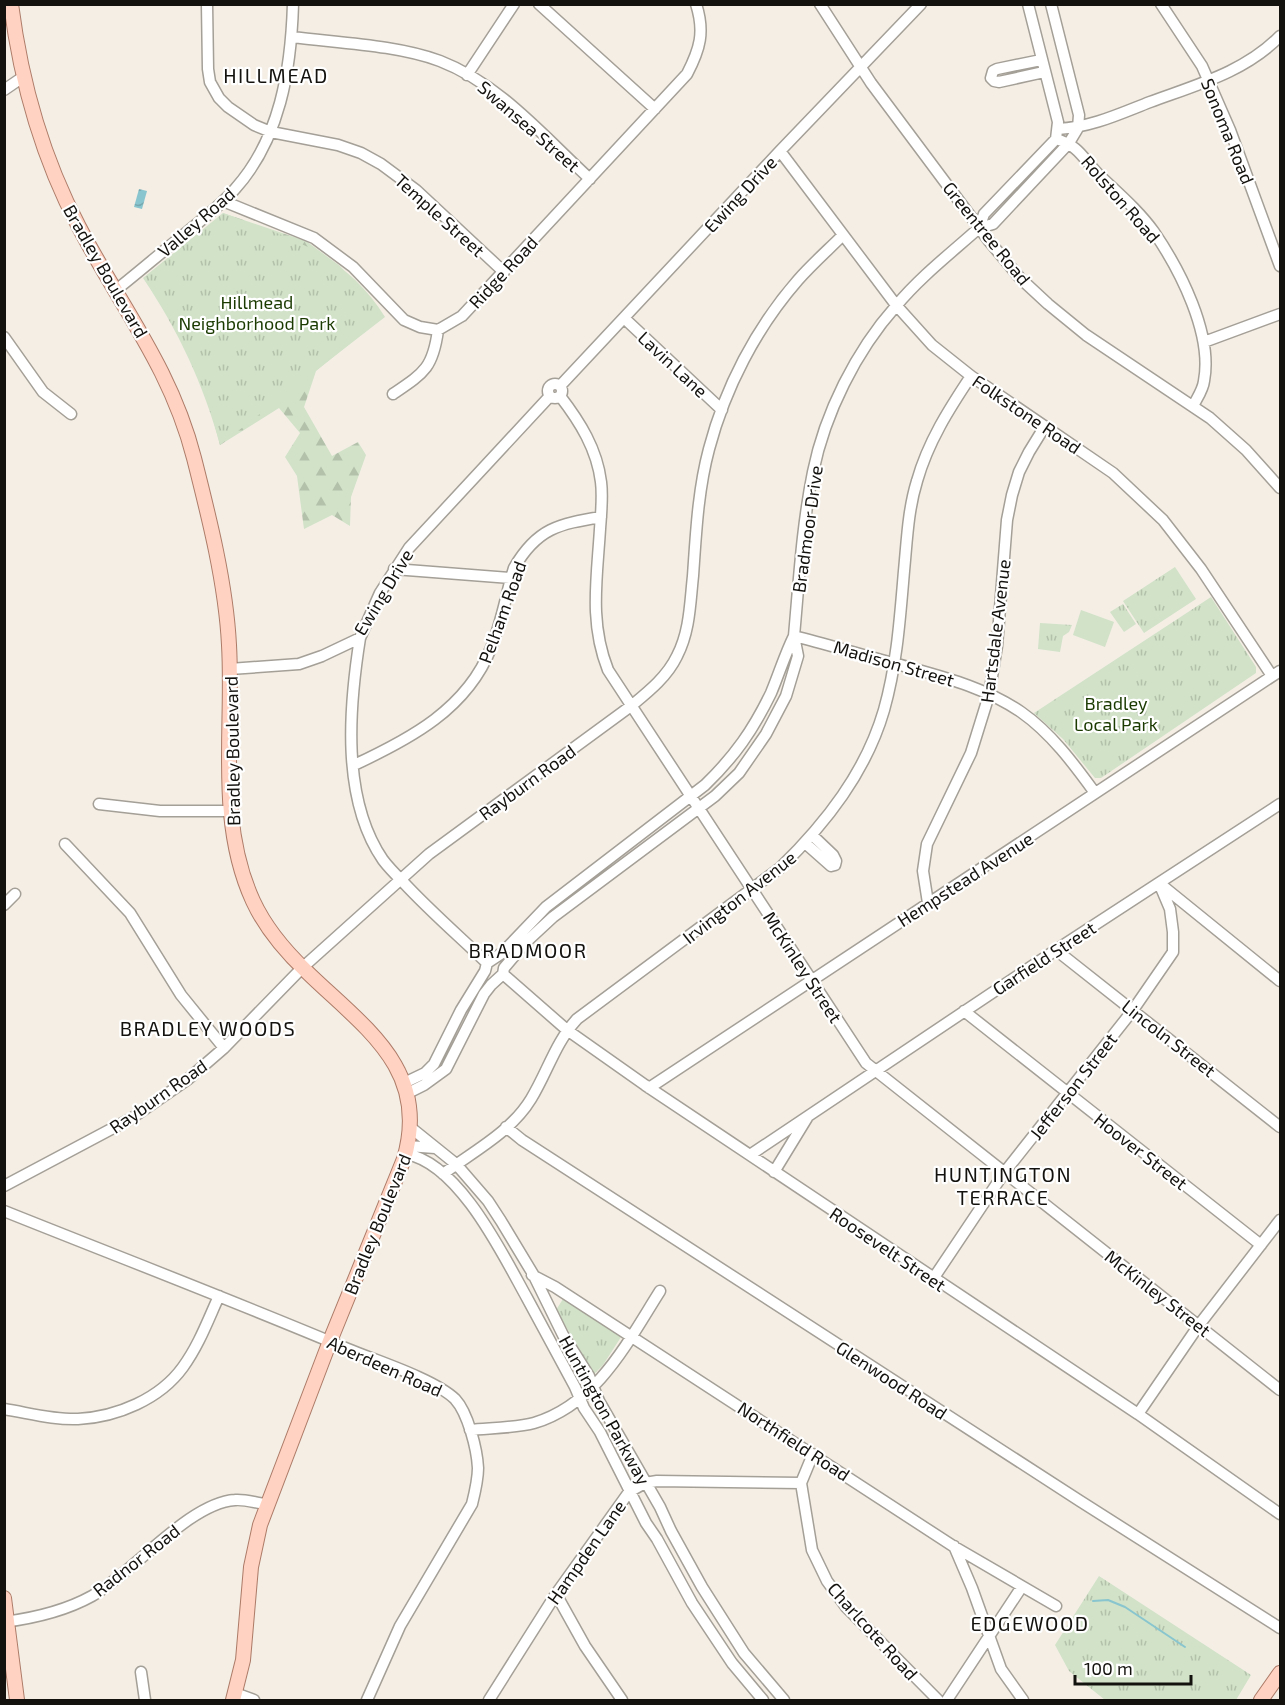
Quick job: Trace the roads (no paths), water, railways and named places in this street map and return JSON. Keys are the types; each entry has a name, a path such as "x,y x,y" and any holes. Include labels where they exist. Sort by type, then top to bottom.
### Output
{"main road":[{"name":"Bradley Boulevard","path":"11,4 23,77 40,136 63,193 89,245 162,371 189,439 222,591 229,640 231,811 237,855 254,902 273,933 302,968 378,1040 393,1059 406,1088 410,1127 407,1150 266,1504 251,1567 243,1660 234,1697"},
{"path":"4,1598 17,1701"},
{"path":"1261,1701 1281,1673"}],"street":[{"name":"Temple Street","path":"207,4 210,82 219,98 228,107 254,125 272,132 338,145 361,153 381,164 416,190 504,272"},
{"name":"Valley Road","path":"116,290 223,201 249,171 272,132 285,84 292,37 293,4"},
{"path":"467,75 514,4"},
{"path":"539,4 655,109"},
{"name":"Ridge Road","path":"438,330 462,316 687,74 698,54 701,37 700,17 696,4"},
{"name":"Greentree Road","path":"820,4 860,67 979,228 1020,278 1065,319 1193,406 1233,438 1281,488"},
{"name":"Ewing Drive","path":"230,669 299,664 360,638 380,593 394,569 419,536 557,393 780,151 921,4"},
{"path":"1028,4 1058,122 1057,134 1222,76 1247,62 1281,36"},
{"path":"1051,4 1078,115 1078,128"},
{"name":"Sonoma Road","path":"1161,4 1202,66 1230,130 1281,266"},
{"name":"Swansea Street","path":"292,37 408,52 441,62 485,85 507,102 590,179"},
{"path":"1041,60 997,69 993,71 991,78 999,82 1044,72"},
{"path":"4,90 23,77"},
{"name":"Bradmoor Drive","path":"406,1088 424,1085 446,1069 490,985 526,942 553,917 715,796 739,773 766,734 786,696 798,656 794,636 806,513 813,469 837,403 851,374 874,335 896,305 979,228 993,224 1069,142 1078,128"},
{"name":"Bradmoor Drive","path":"979,228 984,214 1054,142 1057,134"},
{"name":"Rolston Road","path":"1057,134 1078,150 1096,172 1135,210 1153,231 1177,272 1193,306 1204,342 1204,381 1193,406"},
{"name":"Folkstone Road","path":"780,151 896,305 932,345 972,376 1113,472 1163,520 1276,673"},
{"path":"223,201 314,238 353,267 404,320 420,327 438,330 435,350 426,368 419,376 393,394"},
{"name":"Rayburn Road","path":"4,1186 132,1118 187,1080 224,1048 302,968 429,854 631,706 666,674 677,658 684,639 689,615 700,488 709,448 732,383 767,321 798,280 843,235"},
{"path":"1204,342 1281,314"},
{"name":"Lavin Lane","path":"624,318 722,410"},
{"path":"4,337 8,350 44,392 71,414"},
{"name":"Irvington Avenue","path":"443,1174 521,1113 531,1099 557,1044 577,1019 780,868 809,839 840,801 864,759 883,712 895,664 909,514 917,481 939,425 972,376"},
{"name":"McKinley Street","path":"557,393 577,417 594,451 601,483 595,611 597,633 608,670 866,1063 1281,1390"},
{"name":"Hartsdale Avenue","path":"928,903 923,871 927,844 971,753 989,695 997,646 1007,520 1012,495 1024,462 1046,426"},
{"name":"Pelham Road","path":"354,765 425,728 445,713 463,694 480,672 491,648 511,578 521,556 538,538 555,526 601,517"},
{"path":"394,569 511,578"},
{"name":"Bradmoor Drive","path":"406,1088 434,1064 461,1010 489,964 546,907 691,796 728,763 754,727 794,636"},
{"name":"Madison Street","path":"794,636 960,681 989,695 1021,712 1047,734 1071,760 1095,793"},
{"path":"360,638 353,679 351,714 358,802 365,828 383,861 489,964 491,978 502,973 501,962 489,964"},
{"name":"Hempstead Avenue","path":"649,1088 1276,673"},
{"path":"99,804 160,811 231,811"},
{"name":"Garfield Street","path":"750,1155 1056,950 1281,804"},
{"path":"65,844 130,913 181,995 224,1048"},
{"path":"1159,883 1281,981"},
{"name":"Jefferson Street","path":"933,1279 1004,1173 1133,1010 1173,952 1170,909 1159,883"},
{"path":"4,905 15,894"},
{"name":"Lincoln Street","path":"1056,950 1281,1127"},
{"name":"Roosevelt Street","path":"502,973 567,1030 649,1088 1138,1414 1281,1514"},
{"name":"Hoover Street","path":"964,1011 1261,1245"},
{"name":"Garfield Street","path":"774,1172 809,1114"},
{"name":"Huntington Parkway","path":"410,1127 456,1164 488,1201 533,1274 563,1335 584,1368 599,1401 660,1507 670,1531 697,1578 744,1653 784,1701"},
{"name":"Glenwood Road","path":"506,1127 522,1140 1080,1501 1281,1628"},
{"path":"407,1150 435,1148"},
{"name":"Huntington Parkway","path":"407,1150 427,1161 443,1174 468,1201 488,1229 581,1398 587,1414 600,1432 629,1492 709,1629 732,1663 763,1701"},
{"name":"Aberdeen Road","path":"4,1212 330,1341 439,1387 456,1400 464,1411 478,1466 472,1504 400,1626 367,1701"},
{"path":"1138,1414 1199,1325 1281,1220"},
{"path":"518,1283 533,1274"},
{"name":"Northfield Road","path":"533,1274 954,1546 1056,1606"},
{"path":"470,1430 534,1423 565,1409 581,1398 594,1388 660,1291"},
{"path":"4,1409 54,1418 79,1419 108,1414 134,1405 158,1391 182,1369 219,1296"},
{"path":"801,1483 813,1454"},
{"name":"Hampden Lane","path":"489,1701 556,1594 629,1492 645,1483 657,1481 801,1483"},
{"name":"Charlcote Road","path":"801,1483 812,1550 827,1581 846,1607 938,1701"},
{"name":"Radnor Road","path":"6,1622 53,1612 93,1596 202,1510 219,1503 236,1500 266,1504"},
{"path":"954,1546 1001,1668 1023,1701"},
{"path":"947,1701 1021,1587"},
{"path":"556,1594 585,1646 622,1701"},
{"path":"141,1672 145,1701"},
{"path":"234,1697 254,1701"}],"water":[{"path":"139,189 147,191 142,209 134,207"}],"waterway":[{"path":"1093,1601 1108,1600 1125,1607 1185,1647"}],"district":[{"name":"HILLMEAD","path":"276,75"},
{"name":"BRADMOOR","path":"528,950"},
{"name":"BRADLEY WOODS","path":"208,1028"},
{"name":"HUNTINGTON TERRACE","path":"1003,1186"},
{"name":"EDGEWOOD","path":"1030,1623"}],"park label":[{"name":"Hillmead Neighborhood Park","path":"257,312"},
{"name":"Bradley Local Park","path":"1116,713"}]}
